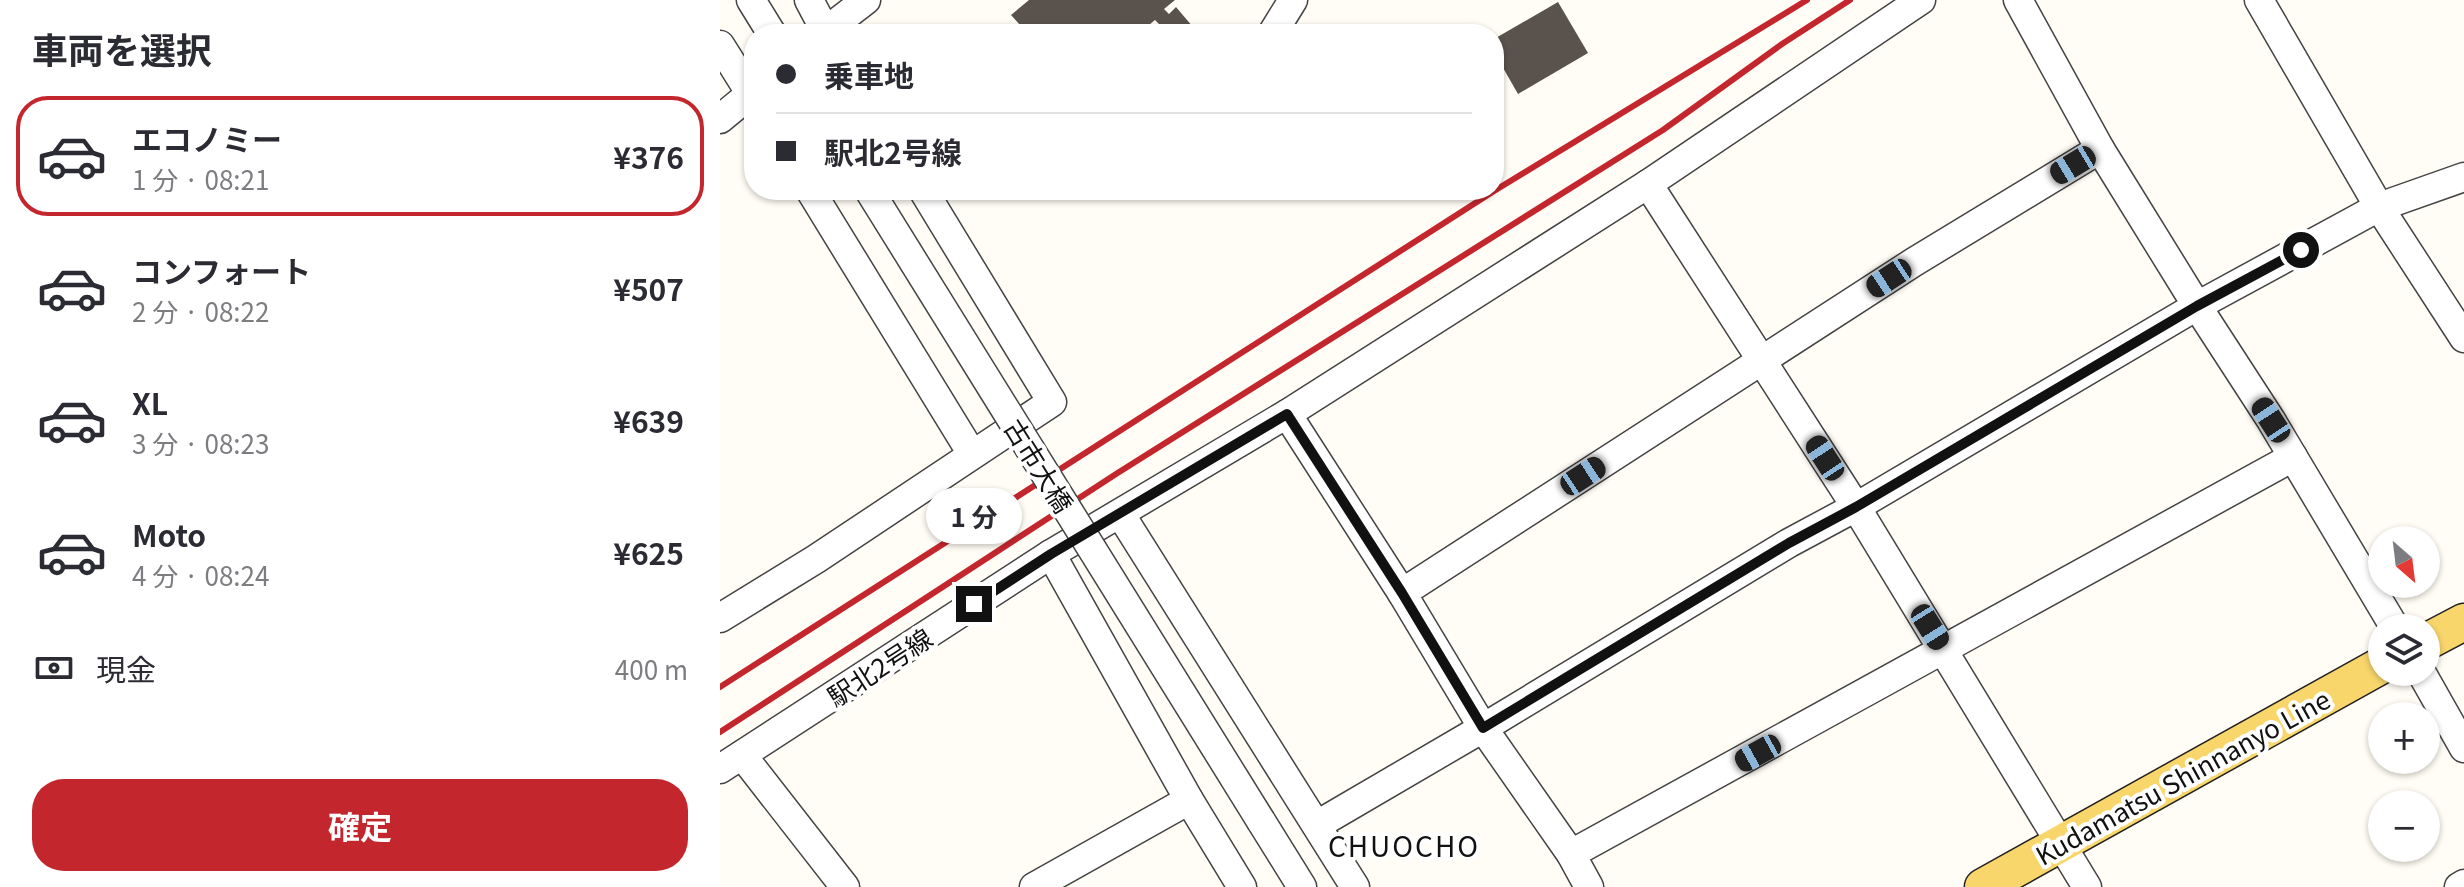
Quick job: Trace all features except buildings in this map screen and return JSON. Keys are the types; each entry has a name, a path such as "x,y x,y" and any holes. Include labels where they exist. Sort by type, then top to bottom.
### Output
{"main road":[{"path":"2440,635 2464,622"},
{"name":"Kudamatsu Shinnanyo Line","path":"1983,887 2368,673"}],"street":[{"path":"751,0 766,24"},
{"path":"809,0 821,24"},
{"path":"836,24 866,0"},
{"path":"1278,24 1293,0"},
{"name":"駅北2号線","path":"731,762 1051,554 1287,414 1648,184 1921,0"},
{"path":"2018,0 2100,149 2293,457 2387,614"},
{"path":"2259,0 2379,207 2464,338"},
{"path":"720,45 744,81"},
{"path":"720,119 744,102"},
{"path":"1402,593 1914,262 2100,149"},
{"path":"1317,825 1789,543 1856,507 2197,306 2379,207 2464,177"},
{"path":"1648,184 1856,507 2087,887"},
{"path":"816,200 972,454"},
{"name":"古市大橋","path":"875,200 1302,887"},
{"path":"720,618 816,559 1052,402 929,200"},
{"path":"1287,414 1402,593 1483,728 1571,854 1589,887"},
{"path":"1571,854 2293,457"},
{"path":"1121,515 1355,887"},
{"path":"1051,554 1189,800 1242,887"},
{"path":"2429,686 2464,748"},
{"path":"731,762 845,887"},
{"path":"1034,887 1189,800"}],"railway":[{"path":"1504,185 1807,0"},
{"path":"720,732 1116,474 1663,130 1782,44 1850,0"},
{"path":"720,687 1480,200"}],"district":[{"name":"CHUOCHO","path":"1404,845"}],"route":[{"path":"974,604 1051,554 1287,414 1402,593 1483,728 1789,543 1856,507 2197,306 2301,250"}]}
